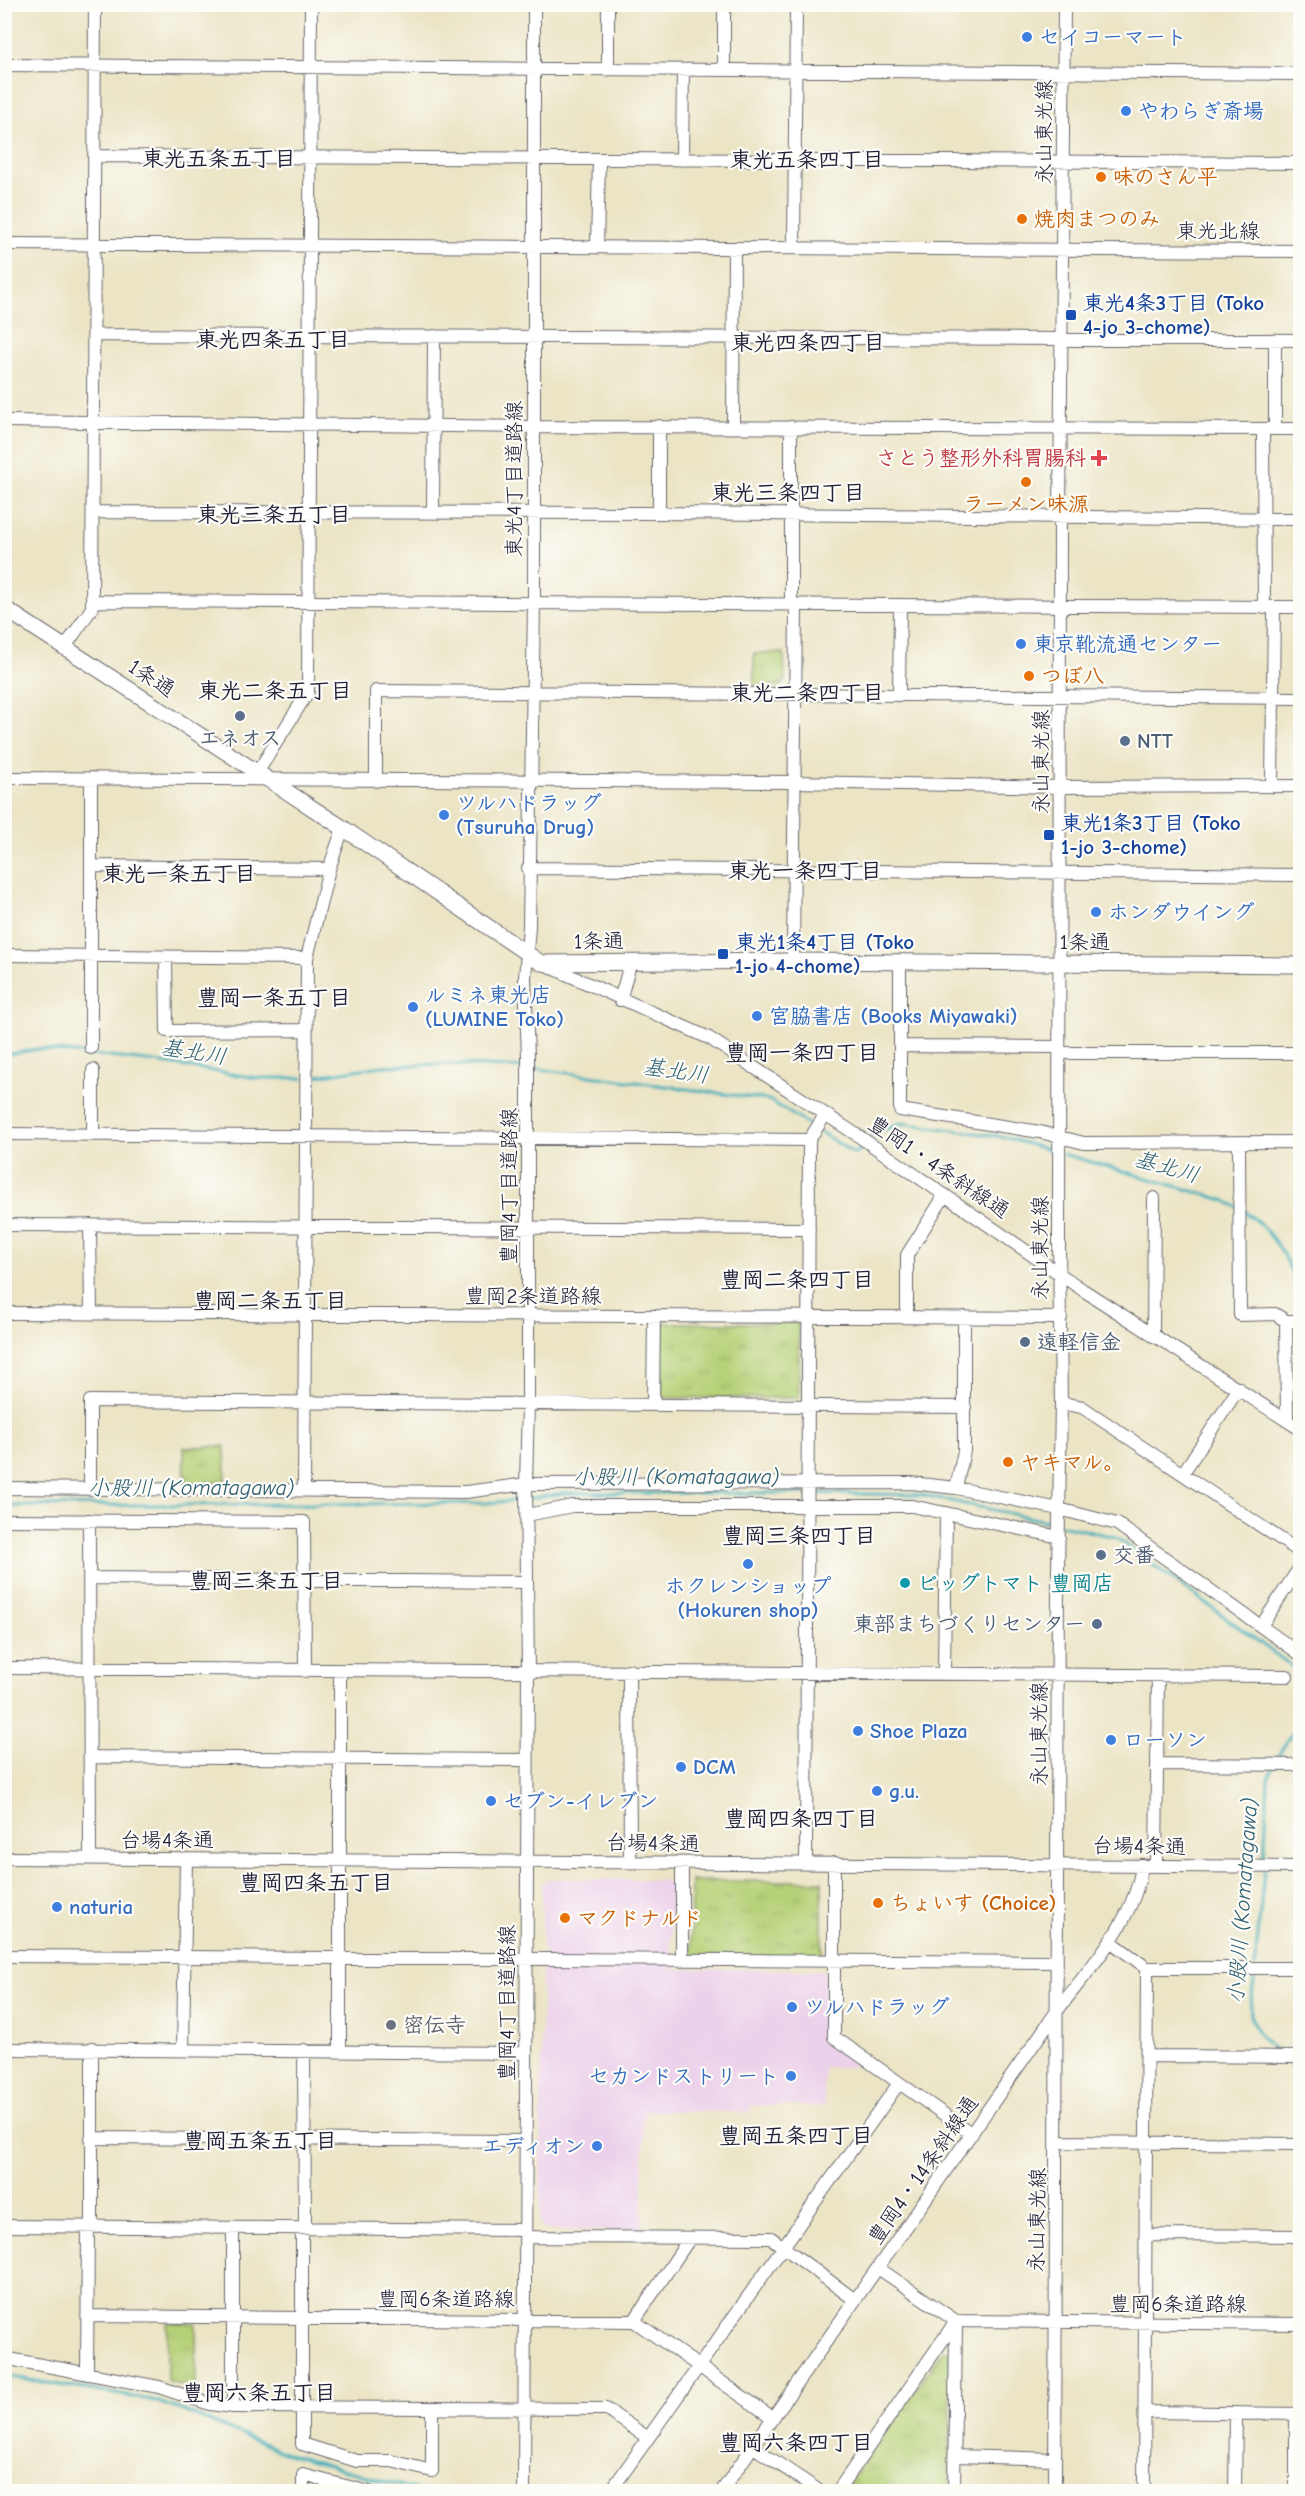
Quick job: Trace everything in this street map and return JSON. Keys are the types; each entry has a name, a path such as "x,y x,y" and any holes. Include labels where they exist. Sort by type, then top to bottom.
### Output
{"main road":[{"name":"1条通","path":"4,608 343,828 541,963 792,961 1300,965"}],"street":[{"path":"65,647 92,608 95,4"},
{"path":"263,776 309,692 311,4"},
{"name":"東光4丁目道路線","path":"527,953 534,603 534,4"},
{"path":"608,4 608,70"},
{"path":"724,4 724,70"},
{"path":"794,248 796,4"},
{"name":"永山東光線","path":"1055,2492 1061,1402 1059,1273 1060,517 1064,4"},
{"path":"4,65 1300,74"},
{"path":"682,70 682,160"},
{"path":"95,156 1300,163"},
{"path":"597,247 599,159"},
{"name":"東光北線","path":"4,244 1300,251"},
{"path":"733,426 734,248"},
{"path":"94,335 1300,340"},
{"path":"432,513 435,336"},
{"path":"1272,786 1273,698 1264,519 1275,340"},
{"path":"4,422 533,427 1300,429"},
{"path":"659,426 659,513"},
{"path":"791,427 795,694 792,961"},
{"path":"94,512 659,513 1300,519"},
{"path":"92,601 1300,607"},
{"path":"899,694 900,606"},
{"path":"376,781 376,691 1300,698"},
{"path":"4,778 263,776 376,781 793,782 1060,787 1300,786"},
{"path":"91,1047 92,778"},
{"path":"304,1490 307,958 329,869 343,828"},
{"path":"92,866 329,869"},
{"path":"528,868 1300,875"},
{"name":"豊岡4丁目道路線","path":"524,2492 528,1671 526,1487 528,1056 525,978 527,953"},
{"path":"4,955 307,958"},
{"path":"166,957 167,1031 306,1030"},
{"path":"620,1000 631,961"},
{"path":"900,962 900,1110 1040,1132 1060,1142 1300,1142"},
{"name":"豊岡1・4条斜線通","path":"541,963 710,1038 880,1150 1153,1336 1239,1388 1300,1429"},
{"path":"900,1046 1300,1053"},
{"path":"93,1070 93,1135"},
{"path":"806,1864 809,1228 813,1134 825,1115"},
{"path":"4,1134 528,1137 813,1134"},
{"path":"1239,1142 1240,1315 1275,1314 1286,1321 1300,1322"},
{"path":"907,1317 907,1255 945,1195"},
{"path":"1153,1336 1154,1198"},
{"path":"4,1225 809,1228"},
{"path":"90,1225 91,1314"},
{"name":"豊岡2条道路線","path":"4,1313 810,1318 1060,1317"},
{"path":"653,1405 654,1316"},
{"path":"957,1488 964,1451 964,1317"},
{"path":"1286,1321 1287,1420"},
{"path":"1183,1473 1239,1388"},
{"path":"90,1489 90,1401 965,1407"},
{"path":"1061,1402 1082,1407 1300,1552"},
{"path":"4,1488 466,1492 526,1487 910,1483 957,1488 1117,1524 1300,1654"},
{"path":"527,1512 572,1506 807,1504 912,1506 1059,1534"},
{"path":"944,1673 946,1513"},
{"path":"4,1520 304,1522 305,1671"},
{"path":"89,1520 91,1578 90,1859"},
{"path":"1261,1626 1300,1568"},
{"path":"91,1578 527,1581"},
{"path":"4,1668 305,1671 629,1670 807,1674 1287,1676"},
{"path":"629,1670 630,1862"},
{"path":"340,1671 340,2050"},
{"path":"1156,1866 1158,1675"},
{"path":"90,1757 527,1760"},
{"path":"1157,1764 1300,1765"},
{"name":"台場4条通","path":"4,1858 1300,1867"},
{"path":"183,2049 186,1859"},
{"path":"682,1863 682,1961"},
{"path":"834,1863 834,2037 972,2134"},
{"name":"豊岡4・14条斜線通","path":"721,2492 1057,2011 1110,1941 1131,1906 1140,1882 1142,1865"},
{"path":"1110,1941 1147,1968 1300,1968"},
{"path":"4,1956 1057,1962"},
{"path":"1144,2492 1148,2143 1147,1968"},
{"path":"87,2374 92,2048"},
{"path":"4,2049 526,2053"},
{"path":"304,2050 302,2444 357,2461 391,2461 432,2471 432,2408"},
{"path":"1148,2056 1298,2057"},
{"path":"610,2492 899,2083"},
{"path":"91,2138 526,2141"},
{"path":"1057,2142 1300,2144"},
{"path":"4,2226 304,2228 771,2238 855,2300"},
{"path":"233,2228 233,2407"},
{"path":"1146,2235 1300,2236"},
{"path":"690,2238 634,2320 772,2418"},
{"path":"878,2268 956,2321"},
{"name":"豊岡6条道路線","path":"88,2316 634,2320"},
{"path":"954,2492 956,2321"},
{"path":"837,2492 956,2321"},
{"name":"豊岡6条道路線","path":"956,2321 1300,2324"},
{"path":"4,2358 159,2387 210,2404 233,2407 606,2409 648,2438"},
{"path":"1145,2412 1298,2414 1296,2492"},
{"path":"1236,2413 1236,2492"},
{"path":"752,2446 821,2492"},
{"path":"955,2456 1056,2459"},
{"path":"303,2492 303,2475 369,2492"}],"shaded area":[{"path":"547,1879 664,1880 671,1885 671,1969 821,1970 824,1972 826,2043 854,2067 824,2067 824,2106 751,2106 750,2112 644,2111 642,2231 545,2230 540,2224 542,1972 545,1967 546,1953 542,1949 542,1885"}],"green space":[{"path":"754,653 784,653 785,682 781,686 754,686"},
{"path":"661,1323 799,1323 799,1398 661,1398"},
{"path":"225,1446 226,1482 185,1483 184,1447"},
{"path":"691,1881 822,1881 822,1957 691,1956"},
{"path":"167,2323 196,2323 196,2390 167,2381"},
{"path":"943,2351 951,2351 950,2488 947,2492 850,2492 846,2487"}],"waterway":[{"name":"基北川","path":"4,1055 38,1049 156,1062 257,1078 303,1078"},
{"name":"基北川","path":"310,1077 382,1066 447,1064 524,1068"},
{"name":"基北川","path":"531,1068 769,1100 814,1128"},
{"name":"基北川","path":"870,1138 875,1133 902,1123 1004,1137 1056,1152"},
{"name":"基北川","path":"820,1132 853,1153 858,1152 865,1143"},
{"name":"基北川","path":"1063,1154 1224,1200 1237,1207"},
{"name":"基北川","path":"1243,1210 1263,1228 1278,1247 1300,1293"},
{"name":"小股川 (Komatagawa)","path":"528,1499 564,1493 803,1493"},
{"name":"小股川 (Komatagawa)","path":"810,1493 923,1495 1055,1523"},
{"name":"小股川 (Komatagawa)","path":"4,1506 486,1503 522,1500"},
{"name":"小股川 (Komatagawa)","path":"1061,1525 1115,1537 1300,1672"},
{"name":"小股川 (Komatagawa)","path":"1275,1761 1300,1719"},
{"name":"小股川 (Komatagawa)","path":"1264,1864 1268,1779 1273,1767"},
{"name":"小股川 (Komatagawa)","path":"1255,1966 1264,1871"},
{"name":"小股川 (Komatagawa)","path":"1255,1973 1251,2016 1258,2033 1276,2052"},
{"name":"小股川 (Komatagawa)","path":"1285,2061 1300,2072"},
{"path":"4,2376 152,2400 291,2455 424,2492"}],"place":[{"name":"セイコーマート","path":"1027,37"},
{"name":"やわらぎ斎場","path":"1126,111"},
{"name":"味のさん平","path":"1101,177"},
{"name":"焼肉まつのみ","path":"1022,219"},
{"name":"東光4条3丁目 (Toko 4-jo 3-chome)","path":"1071,315"},
{"name":"さとう整形外科胃腸科","path":"1099,458"},
{"name":"ラーメン味源","path":"1026,482"},
{"name":"東京靴流通センター","path":"1021,644"},
{"name":"つぼ八","path":"1029,676"},
{"name":"エネオス","path":"240,716"},
{"name":"NTT","path":"1125,741"},
{"name":"ツルハドラッグ (Tsuruha Drug)","path":"444,815"},
{"name":"東光1条3丁目 (Toko 1-jo 3-chome)","path":"1049,835"},
{"name":"ホンダウイング","path":"1096,912"},
{"name":"東光1条4丁目 (Toko 1-jo 4-chome)","path":"723,954"},
{"name":"ルミネ東光店 (LUMINE Toko)","path":"413,1007"},
{"name":"宮脇書店 (Books Miyawaki)","path":"757,1016"},
{"name":"遠軽信金","path":"1025,1342"},
{"name":"ヤキマル。","path":"1008,1462"},
{"name":"交番","path":"1101,1555"},
{"name":"ホクレンショップ (Hokuren shop)","path":"748,1564"},
{"name":"ビッグトマト 豊岡店","path":"905,1583"},
{"name":"東部まちづくりセンター","path":"1097,1624"},
{"name":"Shoe Plaza","path":"858,1731"},
{"name":"ローソン","path":"1111,1740"},
{"name":"DCM","path":"681,1767"},
{"name":"g.u.","path":"877,1791"},
{"name":"セブン-イレブン","path":"491,1801"},
{"name":"ちょいす (Choice)","path":"878,1903"},
{"name":"naturia","path":"57,1907"},
{"name":"マクドナルド","path":"565,1918"},
{"name":"ツルハドラッグ","path":"792,2007"},
{"name":"密伝寺","path":"391,2025"},
{"name":"セカンドストリート","path":"791,2076"},
{"name":"エディオン","path":"597,2146"}],"district":[{"name":"東光五条五丁目","path":"219,159"},
{"name":"東光五条四丁目","path":"807,160"},
{"name":"東光四条五丁目","path":"273,340"},
{"name":"東光四条四丁目","path":"808,343"},
{"name":"東光三条四丁目","path":"788,493"},
{"name":"東光三条五丁目","path":"274,515"},
{"name":"東光二条五丁目","path":"275,691"},
{"name":"東光二条四丁目","path":"807,693"},
{"name":"東光一条四丁目","path":"805,871"},
{"name":"東光一条五丁目","path":"179,874"},
{"name":"豊岡一条五丁目","path":"274,998"},
{"name":"豊岡一条四丁目","path":"802,1053"},
{"name":"豊岡二条四丁目","path":"797,1280"},
{"name":"豊岡二条五丁目","path":"270,1301"},
{"name":"豊岡三条四丁目","path":"799,1536"},
{"name":"豊岡三条五丁目","path":"266,1581"},
{"name":"豊岡四条四丁目","path":"801,1819"},
{"name":"豊岡四条五丁目","path":"316,1883"},
{"name":"豊岡五条四丁目","path":"796,2136"},
{"name":"豊岡五条五丁目","path":"260,2141"},
{"name":"豊岡六条五丁目","path":"259,2393"},
{"name":"豊岡六条四丁目","path":"796,2443"}]}
